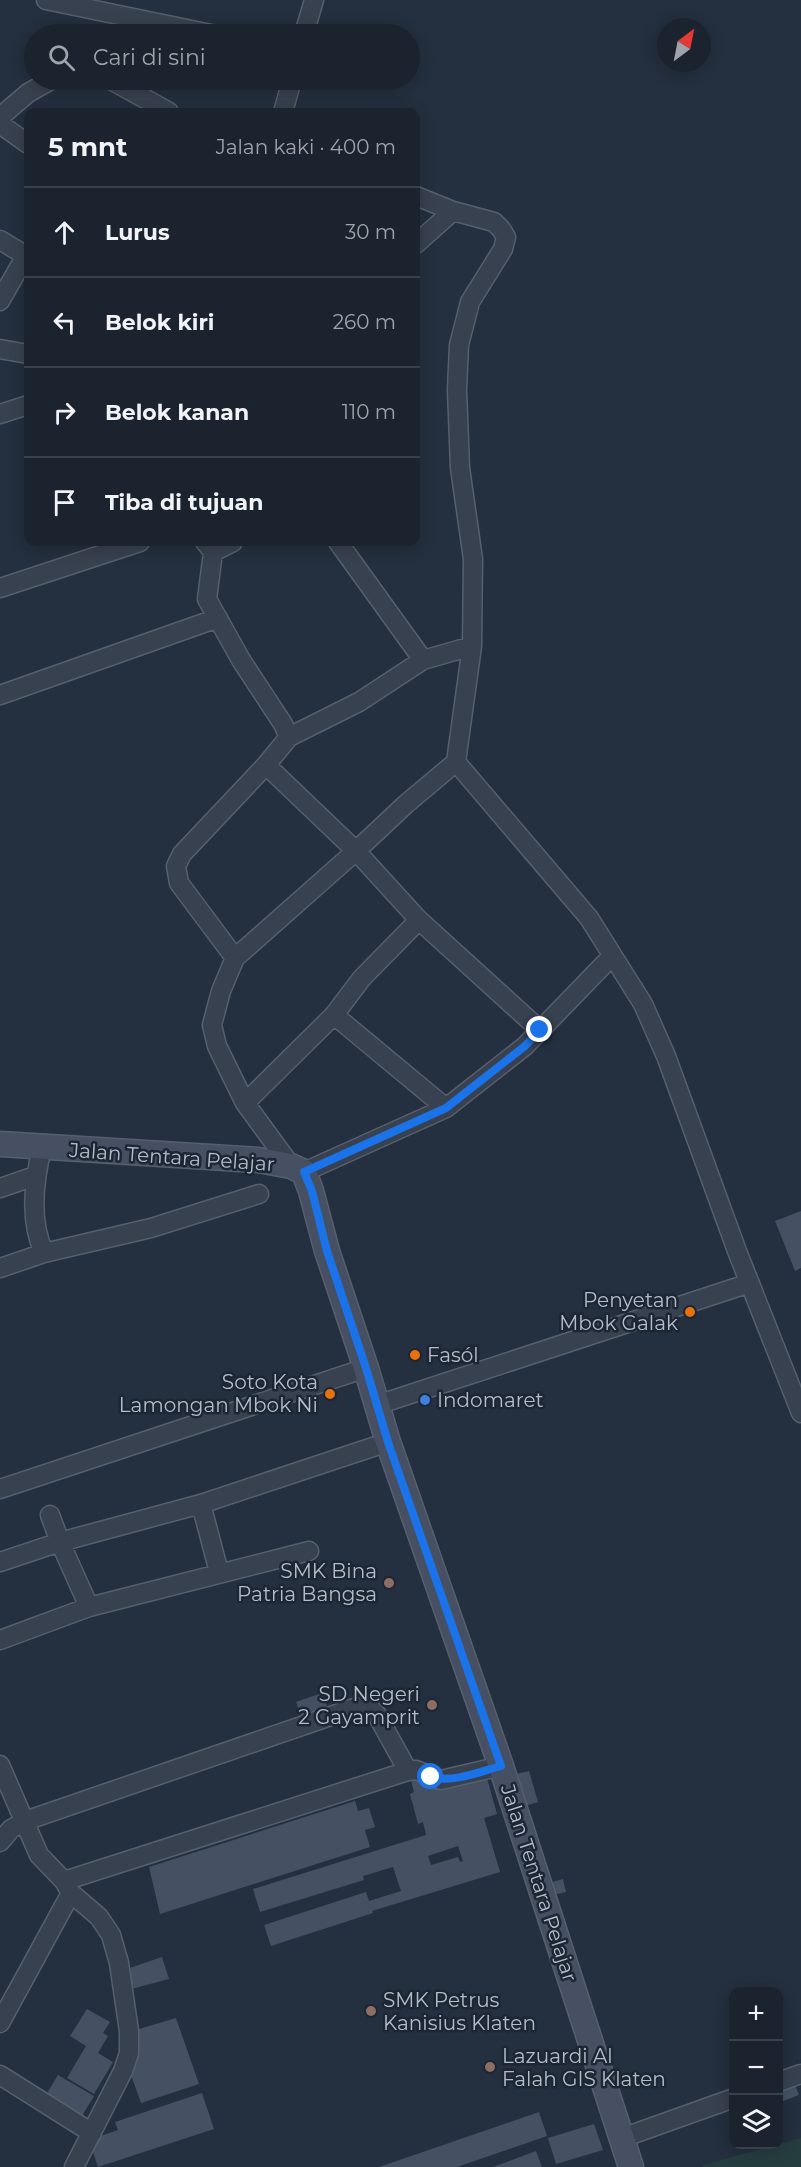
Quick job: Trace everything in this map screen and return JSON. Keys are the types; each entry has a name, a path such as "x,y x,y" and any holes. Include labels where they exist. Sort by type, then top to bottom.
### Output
{"main road":[{"name":"Jalan Tentara Pelajar","path":"0,1144 258,1160 297,1169 312,1191 327,1251 388,1442 501,1766 631,2167"}],"street":[{"path":"46,0 162,24"},
{"path":"307,24 314,0"},
{"path":"0,117 33,90"},
{"path":"129,90 162,108"},
{"path":"285,108 290,90"},
{"path":"0,124 24,141"},
{"path":"420,198 453,211 494,222 506,237 503,249 470,302 459,345 457,390 460,468 474,559 472,646 456,762 235,958 221,991 212,1025 217,1046 245,1103 297,1169 446,1108 525,1046 612,956"},
{"path":"420,240 453,211"},
{"path":"0,240 24,253"},
{"path":"0,301 24,262"},
{"path":"0,349 24,353"},
{"path":"0,414 24,406"},
{"path":"0,588 128,546"},
{"path":"341,546 423,660"},
{"path":"209,547 207,599 289,737"},
{"path":"0,695 218,618"},
{"path":"235,958 179,883 176,866 182,854 266,765 289,737 359,702 423,660 472,646"},
{"path":"456,762 589,918 643,1004 666,1056 801,1413"},
{"path":"266,765 356,851 419,920 540,1030"},
{"path":"245,1103 334,1015 362,978 419,920"},
{"path":"334,1015 446,1108"},
{"path":"42,1147 35,1176 36,1230 44,1253"},
{"path":"0,1188 35,1176"},
{"path":"0,1268 44,1253 151,1228 259,1194"},
{"path":"377,1405 750,1282"},
{"path":"0,1489 366,1368"},
{"path":"0,1562 60,1542 201,1504 388,1442"},
{"path":"201,1504 219,1572"},
{"path":"50,1515 89,1607"},
{"path":"0,1640 89,1607 219,1572 309,1551"},
{"path":"0,1842 11,1829 25,1821 357,1707 372,1710 377,1715 408,1771"},
{"path":"0,1765 39,1855 99,1917 111,1935 119,1963 129,2031 129,2053 123,2071 75,2167"},
{"path":"0,2023 68,1887 408,1771 416,1770 441,1780 501,1766"},
{"path":"783,2080 801,2074"},
{"path":"0,2075 92,2133"},
{"path":"622,2138 729,2100"}],"green space":[{"path":"801,2138 801,2167 703,2167 703,2165 761,2149 783,2149 783,2143"}],"building":[{"path":"801,1211 801,1268 795,1271 775,1221"},
{"path":"322,1693 330,1715 304,1724 296,1702"},
{"path":"485,1771 497,1814 484,1818 500,1872 372,1911 373,1913 271,1946 264,1925 366,1892 369,1901 401,1891 393,1867 363,1876 364,1880 260,1912 253,1889 426,1835 423,1822 418,1824 410,1794 414,1792 410,1776 421,1772 428,1787","holes":["458,1846 463,1861 460,1862 458,1857 431,1865 428,1856"]},
{"path":"529,1771 538,1802 525,1806 516,1774"},
{"path":"355,1801 358,1811 369,1808 375,1827 365,1830 370,1847 160,1914 149,1867"},
{"path":"563,1879 566,1892 553,1895 549,1883"},
{"path":"162,1957 169,1979 124,1991 121,1971"},
{"path":"87,2009 110,2022 103,2033 108,2036 98,2053 113,2062 94,2094 67,2078 86,2046 70,2036"},
{"path":"176,2018 199,2084 141,2103 126,2061 129,2032"},
{"path":"58,2075 94,2096 79,2121 43,2100"},
{"path":"792,2078 799,2095 783,2101 783,2082"},
{"path":"202,2093 214,2129 98,2167 89,2140 118,2130 115,2122"},
{"path":"539,2112 547,2136 457,2167 379,2167"},
{"path":"594,2124 603,2150 556,2164 548,2138"},
{"path":"536,2151 542,2167 493,2167"}],"place":[{"name":"Penyetan Mbok Galak","path":"690,1312"},
{"name":"Fasól","path":"415,1355"},
{"name":"Soto Kota Lamongan Mbok Ni","path":"330,1394"},
{"name":"Indomaret","path":"425,1400"},
{"name":"SMK Bina Patria Bangsa","path":"389,1583"},
{"name":"SD Negeri 2 Gayamprit","path":"432,1705"},
{"name":"SMK Petrus Kanisius Klaten","path":"371,2011"},
{"name":"Lazuardi Al Falah GIS Klaten","path":"490,2067"}],"route":[{"path":"431,1777 441,1780 451,1779 501,1766 388,1442 327,1251 312,1191 304,1172 446,1108 525,1046 540,1030"}]}
